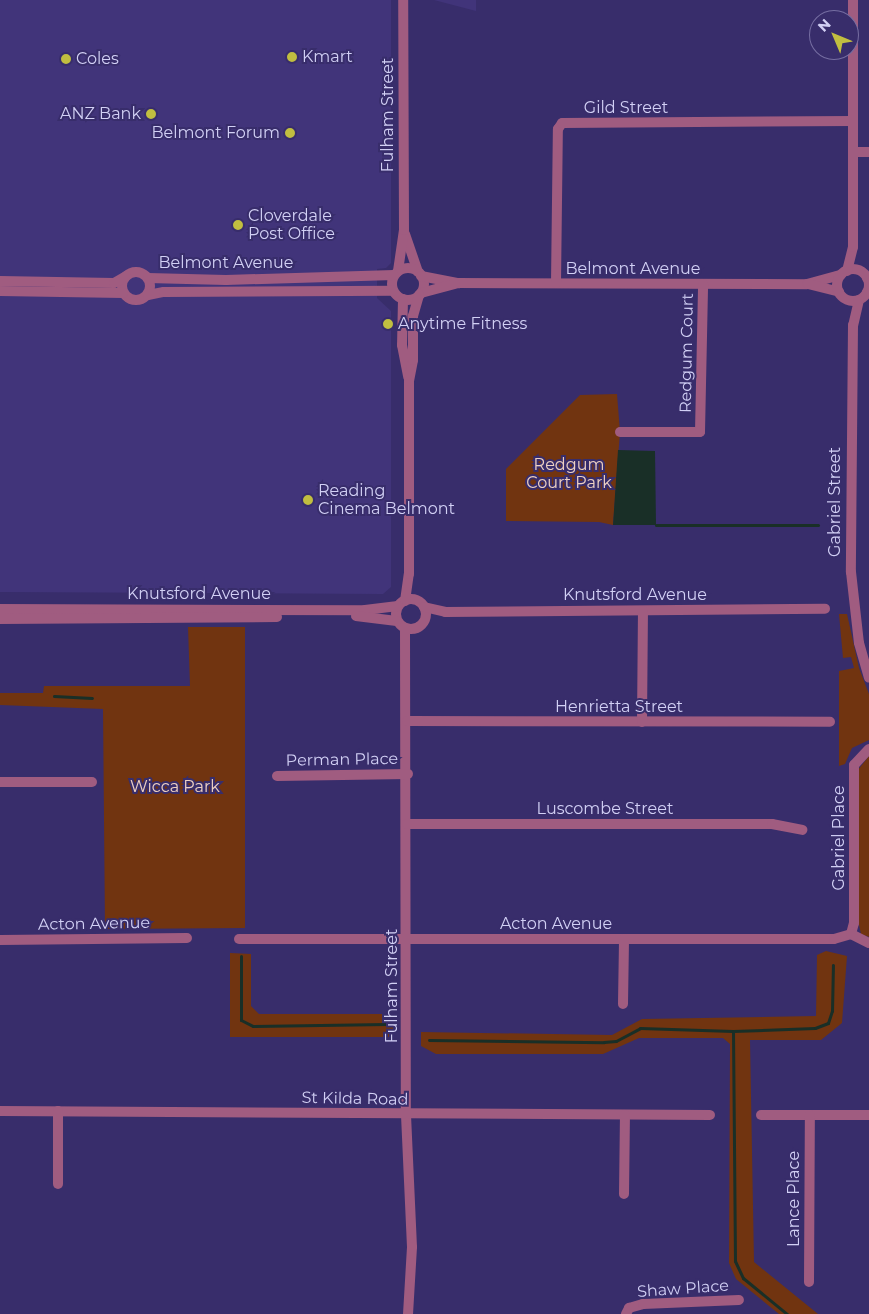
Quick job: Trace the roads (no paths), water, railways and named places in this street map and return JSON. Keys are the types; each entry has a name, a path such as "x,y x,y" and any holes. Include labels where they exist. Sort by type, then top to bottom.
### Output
{"street":[{"name":"Fulham Street","path":"396,273 404,230 403,0"},
{"path":"853,0 853,247 844,273 837,283 842,296 859,300 868,291 865,276 853,247"},
{"name":"Gild Street","path":"556,283 557,138 562,123 853,121"},
{"path":"854,152 869,152"},
{"name":"Fulham Street","path":"404,230 420,274"},
{"name":"Belmont Avenue","path":"0,281 114,283 129,272 139,272 148,278 226,280 396,273 408,268 420,274 458,283 807,284 844,273"},
{"path":"396,273 393,291 403,299 402,345 409,380"},
{"path":"844,273 865,276"},
{"path":"409,574 425,619 410,628 397,621 409,574 409,380 413,360 413,316 420,294 420,274"},
{"path":"123,293 126,276"},
{"name":"Belmont Avenue","path":"148,278 151,287 148,295"},
{"name":"Belmont Avenue","path":"403,299 412,300 420,294 458,283"},
{"name":"Redgum Court","path":"620,432 700,432 703,284"},
{"name":"Belmont Avenue","path":"807,284 842,296"},
{"name":"Belmont Avenue","path":"0,291 123,293 133,301 148,295 172,292 393,291"},
{"name":"Gabriel Street","path":"842,296 853,325"},
{"name":"Gabriel Street","path":"859,300 853,325 850,572 853,612 869,678"},
{"path":"401,604 421,604"},
{"name":"Knutsford Avenue","path":"0,609 365,610 401,604"},
{"name":"Knutsford Avenue","path":"421,604 445,612"},
{"name":"Knutsford Avenue","path":"425,619 445,612 825,609"},
{"path":"642,722 643,610"},
{"name":"Knutsford Avenue","path":"0,619 367,616 397,621"},
{"name":"Fulham Street","path":"408,1314 412,1248 406,1115 407,659 410,628"},
{"name":"Henrietta Street","path":"407,721 830,722"},
{"name":"Gabriel Place","path":"851,934 854,923 854,765 869,749"},
{"name":"Perman Place","path":"277,776 408,774"},
{"path":"0,782 92,782"},
{"name":"Luscombe Street","path":"407,824 772,824 802,830"},
{"path":"851,934 869,943"},
{"name":"Acton Avenue","path":"239,939 834,940 851,934"},
{"name":"Acton Avenue","path":"0,940 188,938"},
{"path":"623,1004 624,939"},
{"name":"St Kilda Road","path":"0,1111 406,1115 710,1115"},
{"path":"58,1111 58,1184"},
{"path":"624,1194 625,1115"},
{"path":"761,1115 869,1115"},
{"name":"Lance Place","path":"809,1282 810,1115"},
{"name":"Shaw Place","path":"628,1311 643,1304 739,1300"}],"waterway":[{"path":"656,525 818,525"},
{"path":"54,696 92,698"},
{"path":"241,956 241,1020 253,1026 387,1024"},
{"path":"429,1040 604,1042 616,1041 640,1028 733,1031 815,1028 828,1023 832,1011 833,965"},
{"path":"733,1031 735,1261 743,1278 787,1314"}],"place":[{"name":"Kmart","path":"292,57"},
{"name":"Coles","path":"66,59"},
{"name":"ANZ Bank","path":"151,114"},
{"name":"Belmont Forum","path":"290,133"},
{"name":"Cloverdale Post Office","path":"238,225"},
{"name":"Anytime Fitness","path":"388,324"},
{"name":"Reading Cinema Belmont","path":"308,500"}],"park label":[{"name":"Redgum Court Park","path":"569,474"},
{"name":"Wicca Park","path":"175,787"}]}
